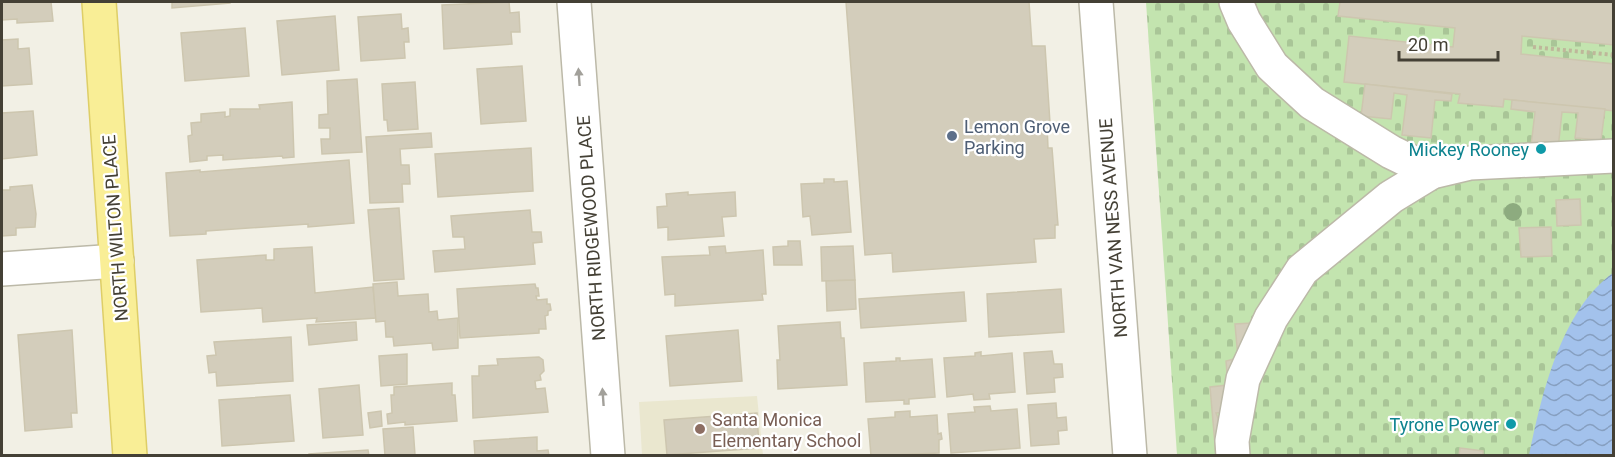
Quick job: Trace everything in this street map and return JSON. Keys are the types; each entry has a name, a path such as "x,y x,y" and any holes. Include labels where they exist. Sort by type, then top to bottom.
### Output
{"main road":[{"name":"NORTH WILTON PLACE","path":"99,2 130,456"}],"street":[{"name":"NORTH RIDGEWOOD PLACE","path":"574,2 608,456"},
{"name":"NORTH VAN NESS AVENUE","path":"1096,2 1130,456"},
{"path":"1236,2 1244,21 1272,66 1312,103 1362,135 1432,172"},
{"path":"1232,448 1243,379 1271,318 1302,270 1391,197 1432,172 1470,163 1614,156"},
{"path":"2,269 117,261"}],"path":[{"path":"1533,47 1614,55"}],"shaded area":[{"name":"Santa Monica Elementary School","path":"757,396 763,455 642,455 639,402"}],"green space":[{"path":"1146,2 1613,2 1613,455 1177,455"}],"water":[{"path":"1613,273 1613,455 1529,455 1547,381 1567,331 1595,289"}],"building":[{"path":"2,2 51,2 53,21 17,23 17,19 2,20"},
{"path":"172,2 230,2 230,3 172,8"},
{"path":"509,2 510,13 519,12 520,32 511,32 512,44 444,49 442,5"},
{"name":"Lemon Grove Parking","path":"846,2 1029,2 1032,46 1045,46 1050,123 1047,124 1048,148 1052,148 1058,225 1055,225 1055,238 1034,239 1036,262 893,272 892,253 865,255"},
{"path":"1340,2 1614,2 1614,45 1522,36 1521,54 1614,64 1614,111 1504,99 1503,107 1458,103 1460,94 1344,82 1349,36 1453,47 1455,28 1338,16"},
{"path":"401,14 402,29 408,28 409,42 404,42 405,58 361,61 358,17"},
{"path":"335,16 339,70 282,75 277,21"},
{"path":"245,28 249,76 185,81 181,33"},
{"path":"18,39 18,49 29,48 32,84 2,86 2,40"},
{"path":"522,66 526,121 481,124 477,69"},
{"path":"357,79 362,152 322,154 321,139 330,139 330,128 319,128 319,115 328,114 327,81"},
{"path":"415,82 418,129 388,131 387,120 384,120 382,84"},
{"path":"1365,84 1452,94 1451,101 1435,100 1431,138 1402,135 1407,95 1394,93 1391,119 1361,116"},
{"path":"1512,100 1605,109 1601,140 1575,138 1578,113 1562,112 1558,149 1531,146 1535,112 1511,109"},
{"path":"292,102 294,157 223,160 223,155 207,156 207,160 190,162 188,136 192,135 191,123 201,122 201,114 225,112 225,117 230,116 230,109 260,109 259,105"},
{"path":"33,111 37,155 2,159 2,113"},
{"path":"431,133 432,147 400,149 401,165 409,165 410,184 402,184 403,202 370,203 366,137"},
{"path":"531,148 533,191 438,197 435,154"},
{"path":"349,160 354,223 206,231 206,234 170,236 166,173"},
{"path":"824,179 834,179 834,182 847,181 851,232 812,235 810,216 803,217 801,184 824,183"},
{"path":"32,185 36,214 35,227 16,228 16,235 2,236 2,190"},
{"path":"688,192 688,195 735,192 736,216 722,217 724,236 668,240 668,227 658,228 657,207 667,206 666,194"},
{"path":"1580,199 1581,225 1557,226 1556,200"},
{"path":"399,208 404,279 374,281 368,210"},
{"path":"530,210 532,232 541,232 542,242 533,243 535,264 435,272 433,251 465,249 464,237 453,237 451,216"},
{"path":"1551,227 1552,256 1521,257 1519,228"},
{"path":"788,241 800,241 802,265 774,265 773,247 788,246"},
{"path":"725,246 726,253 763,250 766,294 762,294 763,300 675,306 675,294 665,295 662,257 710,255 709,247"},
{"path":"853,246 855,280 822,281 821,247"},
{"path":"312,247 315,293 373,287 376,318 316,322 317,318 263,322 262,308 201,312 197,260 266,255 266,260 274,260 274,249"},
{"path":"855,280 856,309 827,311 826,281"},
{"path":"397,282 398,296 428,294 429,312 437,311 438,320 458,318 458,348 433,350 432,343 394,346 393,337 386,337 385,321 376,322 373,284"},
{"path":"535,284 539,296 536,296 537,300 547,299 547,304 550,304 551,310 545,316 546,329 539,329 539,333 460,338 457,289"},
{"path":"1061,289 1064,332 989,337 987,294"},
{"path":"964,292 966,321 861,328 859,299"},
{"path":"356,322 357,340 309,345 307,325"},
{"path":"840,322 841,338 844,338 847,385 778,389 777,360 780,360 778,326"},
{"path":"1251,323 1228,412 1216,413 1218,418 1224,417 1223,456 1216,456 1210,387 1228,385 1226,361 1238,358 1235,324"},
{"path":"72,330 77,413 71,413 72,427 25,431 18,335"},
{"path":"738,330 742,381 670,386 666,336"},
{"path":"291,337 293,381 217,386 216,372 209,373 207,356 216,355 214,342"},
{"path":"1052,351 1054,364 1062,364 1063,377 1054,378 1055,392 1027,394 1024,353"},
{"path":"981,352 981,356 1012,353 1015,392 989,394 990,399 974,400 973,394 947,397 944,358 975,356 975,353"},
{"path":"407,354 407,384 381,386 379,356"},
{"path":"539,357 543,360 544,371 540,375 541,380 535,381 536,389 545,388 548,412 473,418 472,376 479,376 479,366 498,365 497,359"},
{"path":"896,358 900,358 900,361 932,359 935,397 909,399 909,404 904,404 904,400 866,402 864,363 896,361"},
{"path":"452,383 457,421 388,424 387,414 392,413 391,395 394,395 394,387"},
{"path":"359,385 363,435 323,438 319,389"},
{"path":"290,395 294,441 222,446 219,400"},
{"path":"1056,403 1057,418 1066,417 1067,430 1058,431 1059,444 1031,446 1028,405"},
{"path":"990,406 991,411 1017,409 1020,448 951,453 948,414 975,412 974,407"},
{"path":"381,411 382,426 370,428 368,413"},
{"path":"910,411 910,417 937,415 938,434 941,433 942,439 939,440 939,453 871,456 868,419 895,417 895,412"},
{"path":"757,413 759,448 667,455 664,420"},
{"path":"413,427 415,455 385,456 383,429"},
{"path":"537,437 537,451 548,450 549,456 475,456 474,441"},
{"path":"1460,448 1483,451 1483,456 1459,456"},
{"path":"368,450 369,456 309,456 309,454"}],"place":[{"name":"Lemon Grove Parking","path":"952,136"},
{"name":"Mickey Rooney","path":"1541,149"},
{"name":"Tyrone Power","path":"1511,424"},
{"name":"Santa Monica Elementary School","path":"700,429"}]}
